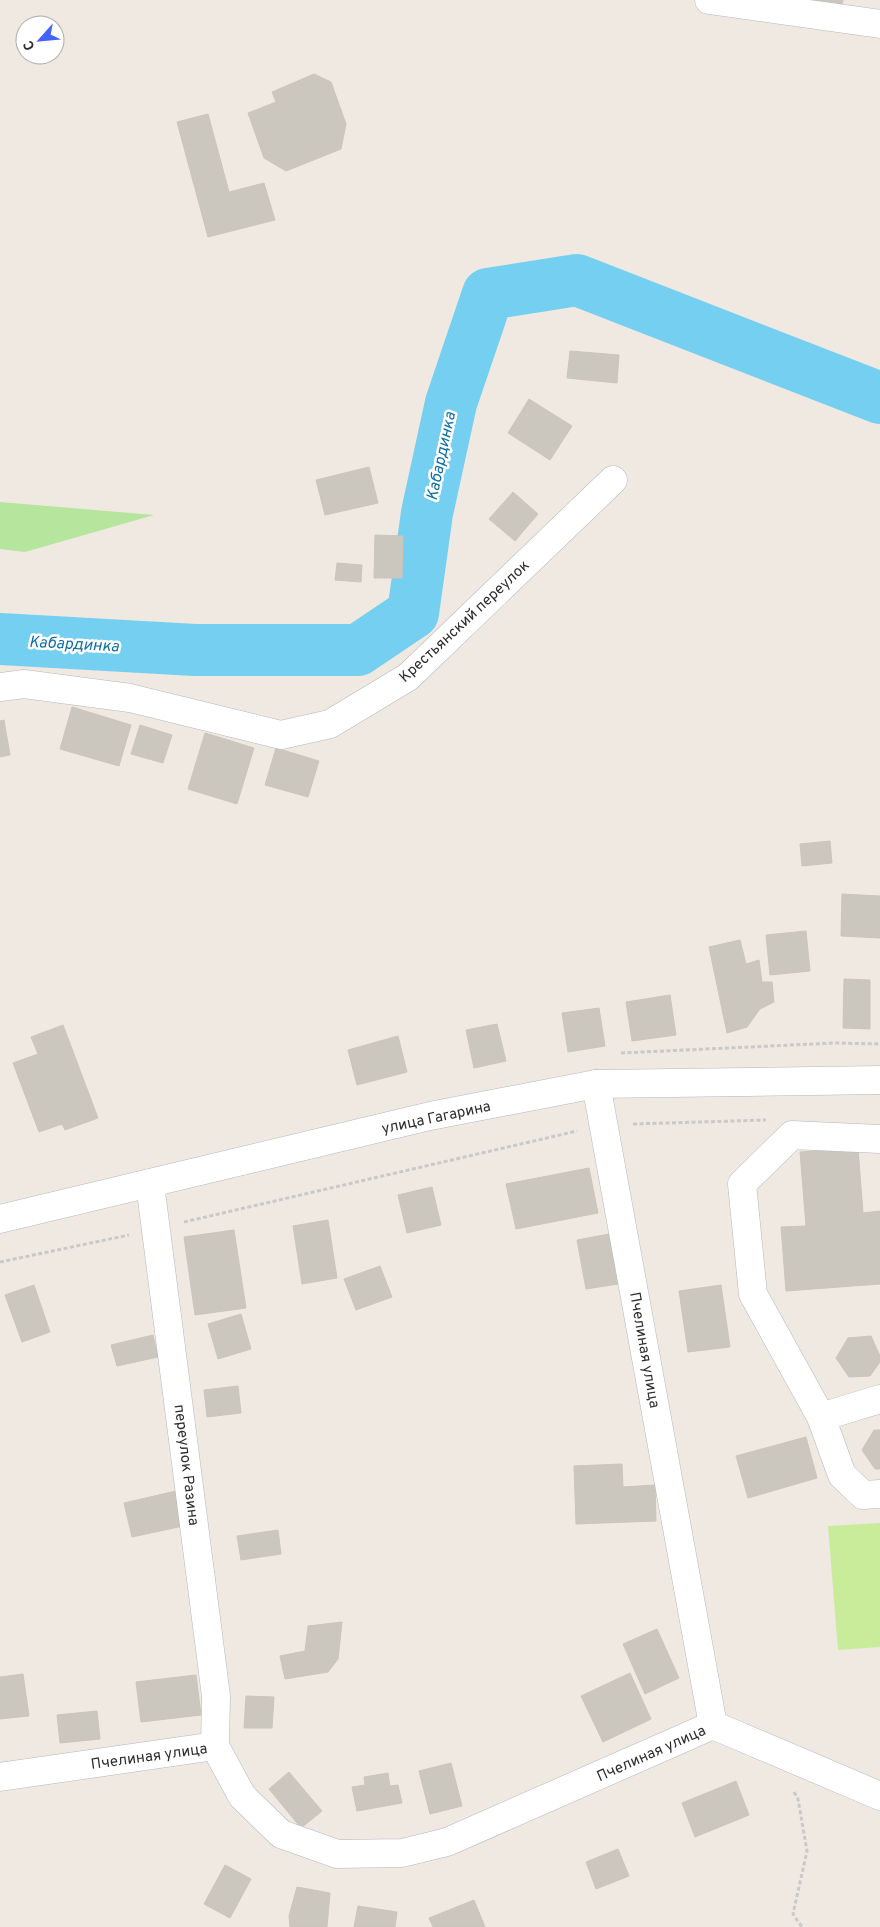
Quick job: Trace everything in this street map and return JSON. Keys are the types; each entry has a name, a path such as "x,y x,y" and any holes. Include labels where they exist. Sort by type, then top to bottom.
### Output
{"street":[{"path":"709,0 880,24"},
{"name":"Крестьянский переулок","path":"0,687 24,684 130,698 281,736 330,724 408,677 614,480"},
{"name":"улица Гагарина","path":"0,1219 430,1116 596,1084 880,1080"},
{"name":"Пчелиная улица","path":"0,1777 214,1746 242,1796 281,1834 337,1854 402,1853 447,1842 713,1725 596,1084"},
{"path":"880,1139 792,1135 742,1184 753,1294 821,1417 842,1475 863,1495 880,1494"},
{"name":"переулок Разина","path":"150,1184 216,1696 214,1746"},
{"path":"821,1417 880,1399"},
{"path":"713,1725 880,1796"}],"path":[{"path":"0,1262 157,1228 604,1125 770,1120"},
{"path":"794,1791 798,1799 807,1851 793,1914 802,1927"}],"green space":[{"path":"0,502 154,515 25,552 0,549"},
{"path":"880,1523 880,1647 838,1650 828,1526"}],"building":[{"path":"810,0 843,0 842,7"},
{"path":"314,74 331,82 346,124 341,149 286,171 264,158 248,113 276,102 272,92"},
{"path":"208,114 229,192 264,183 275,220 208,237 177,122"},
{"path":"570,351 619,355 617,383 567,378"},
{"path":"529,399 572,426 550,460 508,433"},
{"path":"369,467 378,503 325,515 316,480"},
{"path":"513,492 538,514 515,541 489,519"},
{"path":"375,535 403,536 402,578 374,578"},
{"path":"337,563 362,565 361,582 335,580"},
{"path":"72,707 131,725 119,766 60,749"},
{"path":"4,720 10,755 0,757 0,721"},
{"path":"140,725 172,735 163,763 131,754"},
{"path":"205,733 254,748 237,804 188,789"},
{"path":"276,748 319,761 308,797 265,785"},
{"path":"830,841 832,863 802,866 800,844"},
{"path":"842,894 880,896 880,938 841,936"},
{"path":"806,931 810,971 770,975 766,935"},
{"path":"740,940 746,964 759,960 762,982 772,982 774,1002 760,1009 747,1027 727,1033 709,947"},
{"path":"844,979 870,980 870,1029 843,1028"},
{"path":"670,995 676,1035 632,1041 626,1002"},
{"path":"599,1008 605,1046 568,1052 562,1013"},
{"path":"497,1024 506,1061 474,1068 466,1030"},
{"path":"63,1025 98,1118 65,1130 62,1124 39,1132 13,1063 38,1054 31,1037"},
{"path":"398,1036 407,1072 357,1085 348,1050"},
{"path":"858,1148 863,1213 880,1211 880,1284 786,1291 781,1227 806,1226 800,1152"},
{"path":"589,1168 598,1213 516,1229 506,1184"},
{"path":"432,1187 441,1225 407,1233 398,1195"},
{"path":"328,1220 337,1278 302,1284 293,1226"},
{"path":"234,1230 246,1308 195,1315 184,1237"},
{"path":"609,1234 618,1284 586,1289 577,1240"},
{"path":"380,1266 392,1297 356,1310 344,1279"},
{"path":"34,1285 50,1332 22,1342 5,1295"},
{"path":"721,1285 730,1347 688,1352 679,1291"},
{"path":"241,1314 251,1349 218,1359 208,1324"},
{"path":"153,1335 158,1357 117,1366 111,1345"},
{"path":"871,1336 880,1356 880,1362 870,1376 849,1377 836,1358 848,1338"},
{"path":"238,1386 241,1413 207,1417 204,1390"},
{"path":"874,1430 880,1430 880,1469 875,1469 862,1450"},
{"path":"806,1437 817,1478 748,1498 736,1456"},
{"path":"622,1464 623,1487 655,1485 656,1521 576,1524 574,1466"},
{"path":"176,1491 183,1526 132,1537 124,1503"},
{"path":"278,1530 281,1554 241,1560 237,1536"},
{"path":"342,1622 338,1659 328,1672 285,1679 280,1656 305,1651 308,1626"},
{"path":"657,1629 679,1678 645,1694 623,1644"},
{"path":"630,1673 651,1719 603,1742 581,1696"},
{"path":"23,1674 29,1716 0,1719 0,1677"},
{"path":"196,1675 201,1715 141,1722 136,1682"},
{"path":"246,1696 274,1697 272,1728 244,1728"},
{"path":"97,1711 100,1739 60,1743 57,1715"},
{"path":"451,1763 462,1806 430,1814 419,1771"},
{"path":"289,1772 322,1811 301,1828 269,1789"},
{"path":"388,1773 390,1786 398,1785 402,1803 357,1811 352,1787 365,1785 364,1777"},
{"path":"736,1781 749,1815 695,1837 682,1803"},
{"path":"618,1849 629,1876 596,1889 586,1862"},
{"path":"225,1865 251,1879 230,1918 204,1904"},
{"path":"297,1887 330,1893 327,1927 290,1927 289,1916"},
{"path":"474,1900 485,1927 433,1927 429,1918"},
{"path":"358,1906 397,1912 395,1927 354,1927"}],"waterway":[{"name":"Кабардинка","path":"0,639 195,650 358,650 413,613 427,513 451,403 488,294 577,280 880,398"}]}
